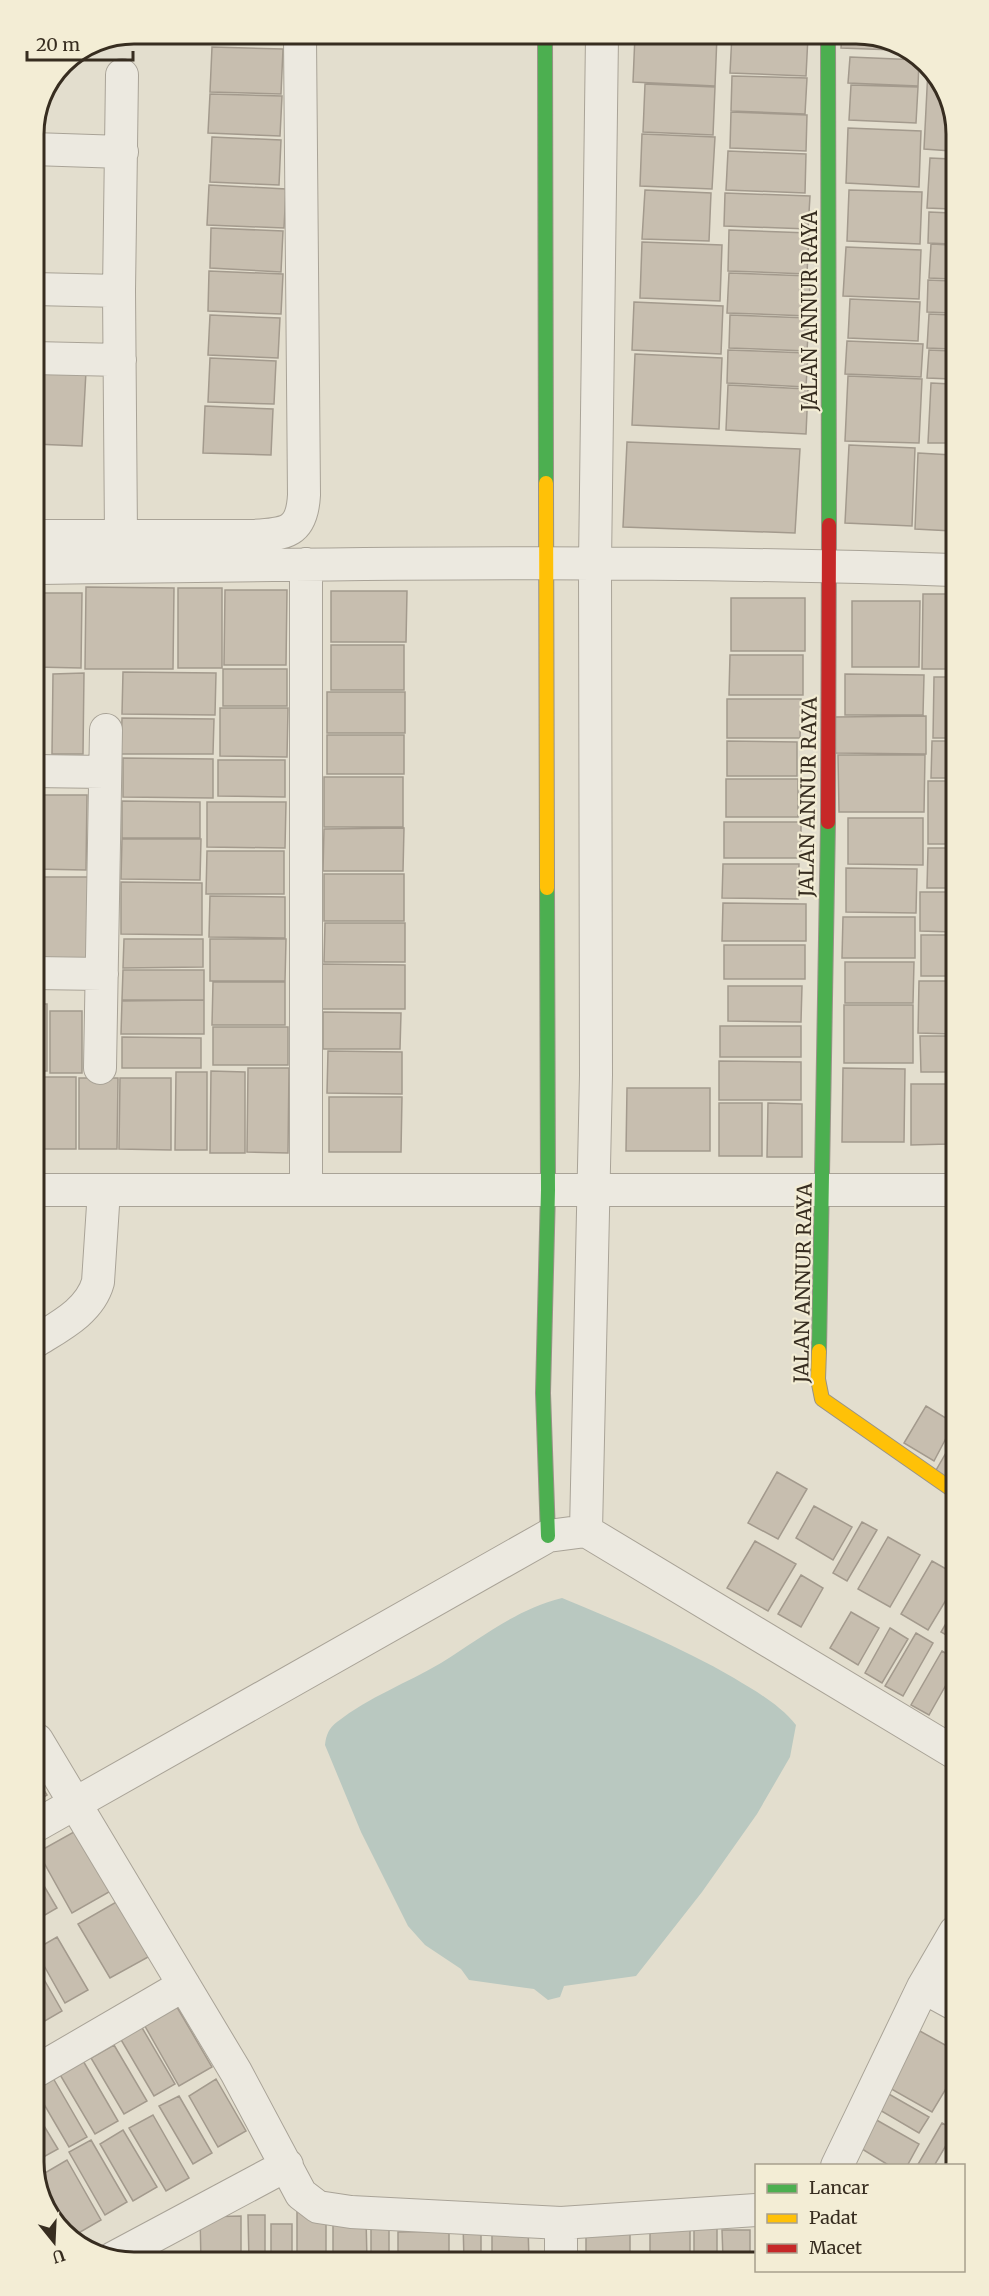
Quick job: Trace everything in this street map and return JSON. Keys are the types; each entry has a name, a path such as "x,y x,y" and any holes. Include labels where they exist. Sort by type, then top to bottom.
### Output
{"street":[{"path":"44,536 283,534 297,524 303,512 300,44"},
{"path":"544,44 548,1190 543,1393 548,1536"},
{"path":"586,1531 594,1190 596,564 602,44"},
{"name":"JALAN ANNUR RAYA","path":"828,44 830,566 824,1190 818,1379 822,1399 946,1485"},
{"path":"122,75 119,291 122,536"},
{"path":"44,149 122,152"},
{"path":"44,289 119,291"},
{"path":"44,358 120,360"},
{"path":"44,568 306,564 596,564 830,566 946,570"},
{"path":"306,564 306,1190"},
{"path":"100,1068 106,730"},
{"path":"44,771 104,771"},
{"path":"44,973 102,974"},
{"path":"43,1190 946,1190"},
{"path":"43,1336 67,1321 94,1294 98,1282 104,1190"},
{"path":"43,1821 548,1536 586,1531 946,1748"},
{"path":"43,1750 184,1985 287,2165 301,2194 318,2207 351,2212 561,2223 755,2210"},
{"path":"838,2164 923,1987 946,1947"},
{"path":"43,2067 184,1985"},
{"path":"923,1987 946,2000"},
{"path":"126,2252 287,2165"},
{"path":"561,2223 561,2252"}],"shaded area":[{"path":"562,1598 649,1635 713,1666 767,1699 796,1725 790,1757 757,1814 702,1892 636,1976 564,1986 560,1997 548,2000 534,1989 469,1980 461,1969 425,1945 408,1926 361,1832 325,1745 332,1727 349,1713 441,1663 514,1617"}],"building":[{"path":"635,44 717,44 715,86 633,82"},
{"path":"731,44 808,44 806,76 730,73"},
{"path":"841,44 861,44 889,50 841,48"},
{"path":"212,47 283,49 281,94 210,92"},
{"path":"850,57 906,59 919,70 918,86 848,83"},
{"path":"732,76 807,78 805,114 731,111"},
{"path":"927,80 936,94 944,116 946,151 924,149"},
{"path":"645,84 715,87 713,135 643,132"},
{"path":"851,85 918,87 916,123 849,120"},
{"path":"210,94 282,96 280,136 208,133"},
{"path":"731,112 807,115 806,151 730,148"},
{"path":"848,128 921,131 919,187 846,183"},
{"path":"642,134 715,137 712,189 640,186"},
{"path":"212,137 281,140 279,185 210,182"},
{"path":"728,151 806,154 805,193 726,190"},
{"path":"930,158 946,159 946,209 927,208"},
{"path":"209,185 286,189 284,228 207,225"},
{"path":"645,190 711,193 709,241 642,239"},
{"path":"849,190 922,192 920,244 847,241"},
{"path":"725,193 810,196 808,229 724,226"},
{"path":"929,212 946,213 946,244 928,243"},
{"path":"211,228 283,231 281,272 210,268"},
{"path":"729,230 809,233 807,274 728,271"},
{"path":"642,242 722,245 720,301 640,298"},
{"path":"931,244 946,245 946,279 929,278"},
{"path":"846,247 921,250 919,299 843,296"},
{"path":"209,271 283,274 281,314 208,311"},
{"path":"729,273 810,276 809,316 727,313"},
{"path":"928,280 946,281 946,313 927,312"},
{"path":"850,299 920,302 918,341 848,338"},
{"path":"634,302 723,306 721,354 632,350"},
{"path":"929,314 946,315 946,349 927,348"},
{"path":"210,315 280,318 278,358 208,355"},
{"path":"730,315 809,318 807,351 729,348"},
{"path":"847,341 923,344 921,377 845,374"},
{"path":"728,350 808,353 806,387 727,383"},
{"path":"929,350 946,351 946,379 927,378"},
{"path":"635,354 722,358 719,429 632,425"},
{"path":"210,358 276,361 274,404 208,402"},
{"path":"44,369 86,371 82,446 44,444"},
{"path":"848,376 922,379 919,443 845,441"},
{"path":"931,383 946,384 946,443 928,443"},
{"path":"728,385 808,389 806,434 726,430"},
{"path":"205,406 273,409 271,455 203,453"},
{"path":"627,442 800,449 795,533 623,527"},
{"path":"849,445 915,448 912,526 845,523"},
{"path":"918,453 946,455 946,531 915,529"},
{"path":"86,587 174,588 173,669 85,669"},
{"path":"178,588 222,588 222,668 178,668"},
{"path":"225,590 287,590 286,665 224,665"},
{"path":"331,591 407,591 406,642 331,642"},
{"path":"44,593 82,593 81,668 44,667"},
{"path":"923,594 946,594 946,669 922,669"},
{"path":"731,598 805,598 805,651 731,651"},
{"path":"852,601 920,601 919,667 852,667"},
{"path":"331,645 404,645 404,690 331,690"},
{"path":"730,655 803,655 803,695 729,695"},
{"path":"223,669 287,669 287,706 223,706"},
{"path":"123,672 216,673 215,715 122,714"},
{"path":"84,673 83,754 52,754 53,674"},
{"path":"845,674 924,675 923,715 845,715"},
{"path":"934,677 946,677 946,738 933,738"},
{"path":"327,692 405,692 405,733 327,733"},
{"path":"727,699 801,699 800,738 727,738"},
{"path":"220,708 288,708 287,757 220,756"},
{"path":"926,716 926,754 835,753 835,717"},
{"path":"122,718 214,719 213,754 121,754"},
{"path":"327,735 404,735 404,774 327,774"},
{"path":"727,741 797,742 797,776 727,776"},
{"path":"932,741 946,741 946,778 931,778"},
{"path":"838,755 925,755 924,812 839,812"},
{"path":"123,758 213,759 213,798 123,797"},
{"path":"218,760 285,760 285,797 218,796"},
{"path":"324,777 403,777 403,827 324,827"},
{"path":"726,779 798,779 798,817 726,817"},
{"path":"928,781 946,781 946,844 928,844"},
{"path":"44,795 87,795 86,870 44,869"},
{"path":"122,801 200,802 200,838 122,838"},
{"path":"207,802 286,802 285,848 207,847"},
{"path":"848,818 923,818 923,865 848,864"},
{"path":"724,822 801,822 801,858 724,858"},
{"path":"404,828 403,871 323,871 324,829"},
{"path":"122,839 201,839 200,880 121,879"},
{"path":"928,848 946,848 946,888 927,888"},
{"path":"207,851 284,851 284,894 206,894"},
{"path":"723,864 799,864 798,899 722,898"},
{"path":"846,868 917,869 916,913 846,912"},
{"path":"324,874 404,874 404,921 324,921"},
{"path":"44,877 88,877 87,960 44,959"},
{"path":"121,882 202,883 202,935 121,934"},
{"path":"920,892 946,892 946,932 920,931"},
{"path":"210,896 285,897 285,938 209,937"},
{"path":"723,903 806,904 806,941 722,941"},
{"path":"843,917 915,917 915,958 842,958"},
{"path":"325,923 405,923 405,962 324,962"},
{"path":"921,935 946,935 946,976 921,976"},
{"path":"124,939 203,939 203,967 123,968"},
{"path":"210,939 286,939 285,981 210,981"},
{"path":"724,945 805,945 805,979 724,979"},
{"path":"845,962 914,962 913,1003 845,1003"},
{"path":"321,964 405,965 405,1009 321,1009"},
{"path":"123,970 204,970 204,1000 122,1000"},
{"path":"919,981 946,981 946,1034 918,1033"},
{"path":"213,982 285,982 285,1025 212,1025"},
{"path":"728,986 802,986 801,1022 728,1021"},
{"path":"204,1000 204,1034 121,1034 122,1001"},
{"path":"44,1004 47,1004 47,1071 44,1071"},
{"path":"844,1005 913,1005 913,1063 844,1063"},
{"path":"50,1011 82,1011 82,1073 50,1073"},
{"path":"323,1012 401,1013 400,1049 323,1049"},
{"path":"720,1026 801,1026 801,1057 720,1057"},
{"path":"213,1027 288,1027 288,1065 213,1065"},
{"path":"920,1036 946,1036 946,1072 921,1072"},
{"path":"122,1037 201,1038 201,1068 122,1068"},
{"path":"328,1051 402,1052 402,1094 327,1093"},
{"path":"719,1061 801,1062 801,1100 719,1100"},
{"path":"248,1068 289,1068 288,1153 247,1152"},
{"path":"843,1068 905,1069 904,1142 842,1142"},
{"path":"211,1071 245,1072 245,1153 210,1153"},
{"path":"176,1072 207,1072 207,1150 175,1150"},
{"path":"44,1077 76,1077 76,1149 43,1149"},
{"path":"79,1078 118,1078 117,1149 79,1149"},
{"path":"120,1078 171,1078 171,1150 119,1149"},
{"path":"911,1084 946,1084 946,1144 911,1145"},
{"path":"627,1088 710,1088 710,1151 626,1151"},
{"path":"329,1097 402,1097 401,1152 329,1152"},
{"path":"719,1103 762,1103 762,1156 719,1156"},
{"path":"768,1103 802,1104 802,1157 767,1157"},
{"path":"926,1406 946,1418 946,1438 934,1461 904,1443"},
{"path":"946,1453 946,1478 935,1472"},
{"path":"777,1472 807,1489 778,1539 748,1523"},
{"path":"814,1506 852,1527 833,1560 796,1538"},
{"path":"862,1522 877,1530 847,1581 833,1573"},
{"path":"888,1537 920,1555 890,1607 858,1589"},
{"path":"755,1541 796,1564 768,1611 727,1588"},
{"path":"932,1561 946,1569 946,1600 928,1630 901,1614"},
{"path":"801,1575 823,1588 801,1627 778,1614"},
{"path":"851,1612 879,1628 858,1665 830,1648"},
{"path":"946,1623 946,1635 941,1632"},
{"path":"890,1628 908,1639 882,1683 865,1673"},
{"path":"916,1633 933,1643 903,1696 885,1686"},
{"path":"942,1651 946,1653 946,1685 929,1715 911,1705"},
{"path":"81,1828 116,1888 72,1913 43,1861 43,1849"},
{"path":"43,1884 57,1908 43,1916"},
{"path":"118,1901 150,1956 110,1978 78,1924"},
{"path":"57,1937 88,1990 65,2003 43,1964 43,1945"},
{"path":"43,1978 62,2011 43,2022"},
{"path":"174,2002 212,2067 179,2086 142,2021"},
{"path":"141,2026 175,2084 154,2096 120,2038"},
{"path":"918,2030 946,2045 946,2089 932,2112 886,2086"},
{"path":"114,2045 147,2101 124,2114 91,2058"},
{"path":"82,2059 118,2121 95,2134 59,2073"},
{"path":"53,2078 87,2137 69,2147 43,2103 43,2084"},
{"path":"216,2079 246,2131 218,2147 189,2096"},
{"path":"887,2093 929,2117 919,2133 878,2109"},
{"path":"179,2096 212,2153 193,2164 159,2106"},
{"path":"153,2115 189,2178 166,2191 129,2128"},
{"path":"873,2118 919,2144 908,2164 887,2164 857,2146"},
{"path":"942,2123 946,2125 946,2145 935,2164 918,2164"},
{"path":"43,2124 58,2149 43,2157"},
{"path":"123,2130 157,2187 133,2201 100,2144"},
{"path":"91,2140 127,2202 105,2215 69,2152"},
{"path":"67,2160 101,2220 84,2230 84,2212 59,2212 44,2173"},
{"path":"297,2209 326,2209 326,2252 297,2252"},
{"path":"248,2215 265,2215 265,2252 249,2252"},
{"path":"241,2216 241,2252 201,2252 200,2217"},
{"path":"371,2216 389,2216 389,2252 371,2252"},
{"path":"333,2217 366,2217 367,2252 333,2252"},
{"path":"650,2218 690,2218 690,2252 650,2252"},
{"path":"481,2221 481,2252 464,2252 463,2222"},
{"path":"586,2223 630,2223 630,2252 586,2252"},
{"path":"271,2224 292,2224 292,2252 271,2252"},
{"path":"528,2226 529,2252 492,2252 492,2227"},
{"path":"694,2227 717,2227 717,2252 694,2252"},
{"path":"722,2230 750,2230 750,2252 723,2252"},
{"path":"449,2231 449,2252 398,2252 398,2232"}],"traffic: fast":[{"path":"545,44 546,483"},
{"path":"828,44 829,525"},
{"path":"819,1351 828,822"},
{"path":"547,888 548,1190 543,1393 548,1536"}],"traffic: slow":[{"path":"546,483 547,888"},
{"path":"819,1351 818,1379 822,1399 946,1485"}],"traffic: jam":[{"path":"828,822 829,525"}]}
